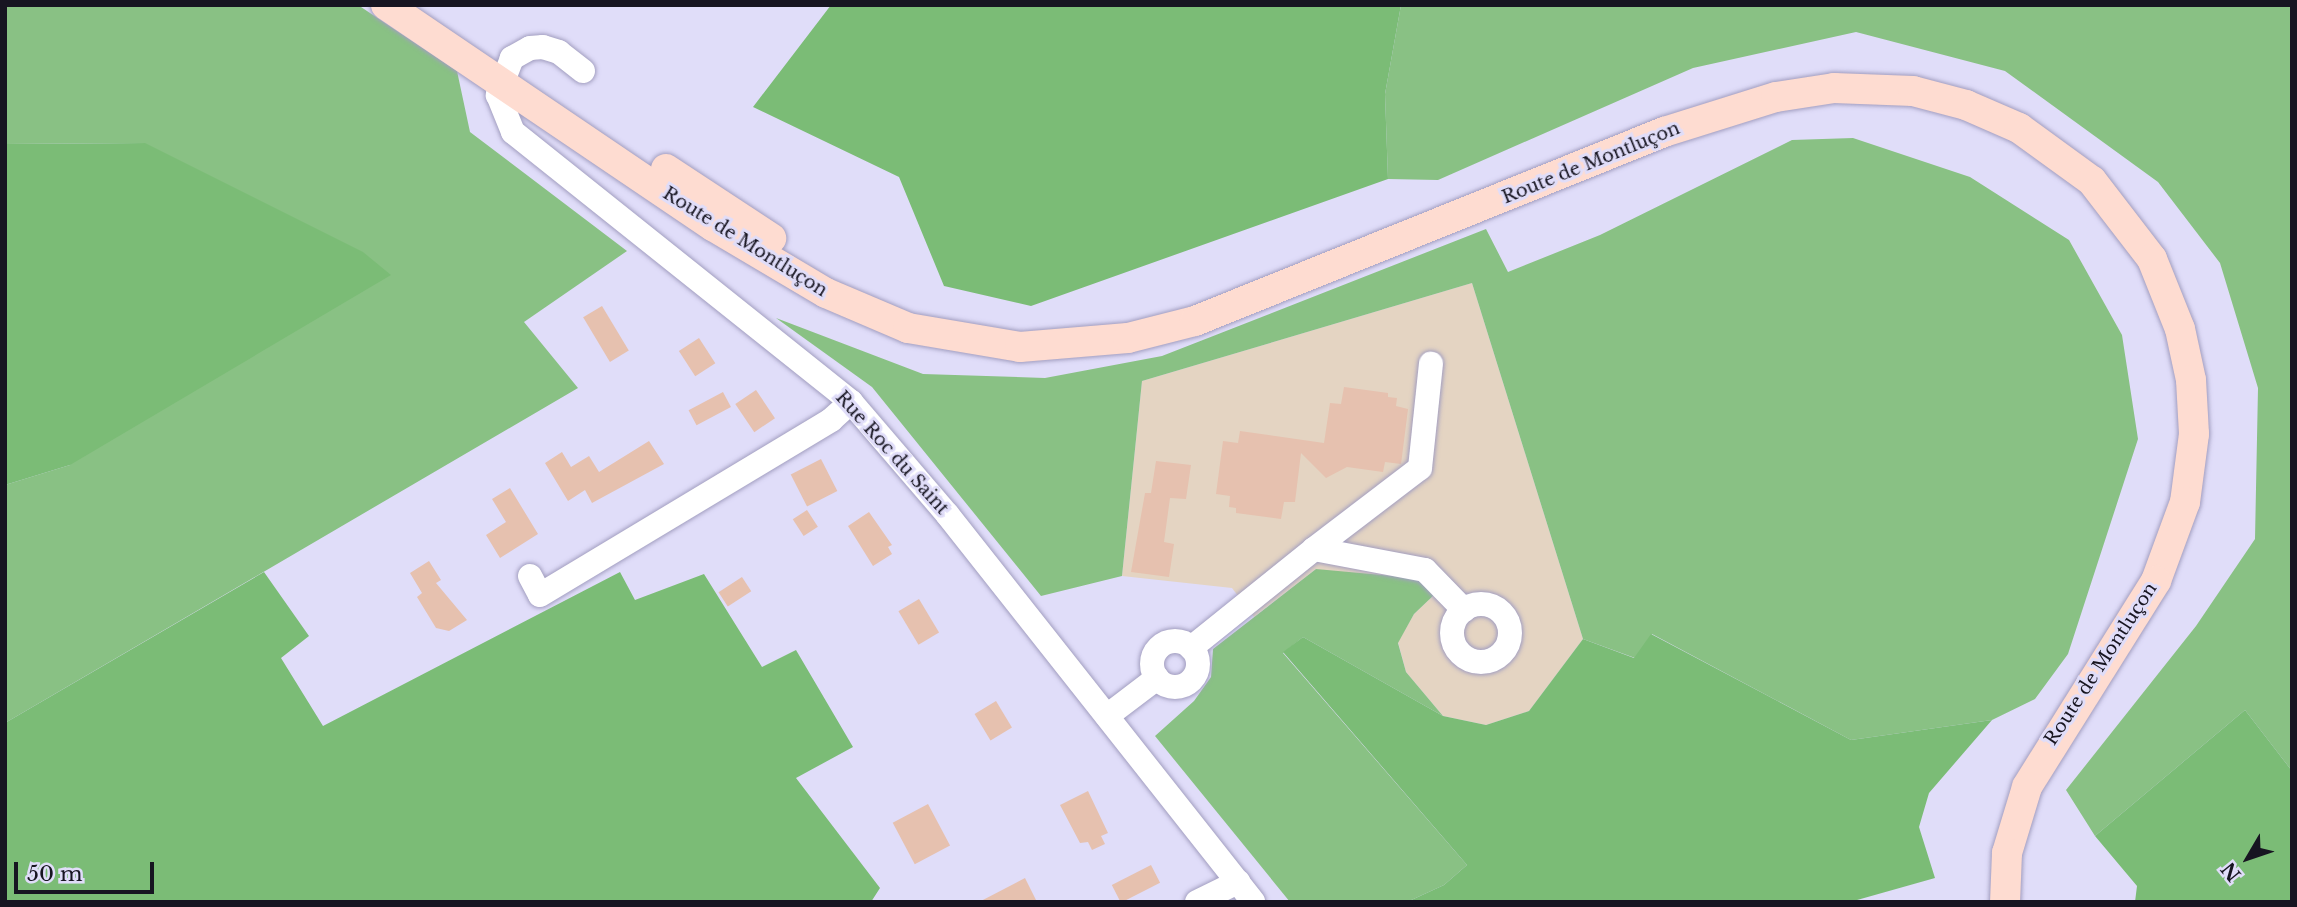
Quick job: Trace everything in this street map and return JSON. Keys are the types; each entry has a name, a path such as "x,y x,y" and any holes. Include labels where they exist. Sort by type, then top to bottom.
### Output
{"main road":[{"name":"Route de Montluçon","path":"386,5 504,72 768,237 861,289 933,317 1032,333 1101,328 1201,305 1676,113 1772,84 1845,75 1914,78 1982,97 2029,120 2103,175 2158,243 2191,317 2208,422 2204,476 2183,552 2144,629 2043,783 2022,847 2019,902"},
{"name":"Route de Montluçon","path":"421,5 504,72 713,226 826,293 908,328 1020,347 1128,338 1195,321 1664,132 1776,97 1834,88 1913,91 1966,105 2019,128 2092,181 2152,259 2180,329 2191,380 2194,434 2185,502 2155,581 2026,787 2007,853 2005,902"}],"street":[{"path":"504,72 524,50 543,47 559,52 583,71"},
{"name":"Rue Roc du Saint","path":"504,72 500,111 518,138 675,257 851,401 920,480 1253,902"},
{"path":"1191,648 1420,468 1431,364"},
{"path":"530,576 540,595 831,420 851,401"},
{"path":"1314,549 1425,570 1464,610"},
{"path":"1177,641 1191,648 1197,668 1190,681 1176,687 1157,678 1154,656 1163,644 1177,641"},
{"path":"1107,716 1157,678"},
{"path":"1197,902 1238,882"}],"shaded area":[{"path":"1472,283 1583,639 1529,711 1486,725 1443,716 1406,672 1398,642 1414,614 1435,594 1316,569 1254,617 1232,588 1122,576 1142,381"}],"green space":[{"path":"5,5 358,5 457,71 470,132 627,251 524,322 578,388 5,723 5,485 70,465 145,143 5,144"},
{"path":"831,5 1401,5 1385,94 1388,179 1031,306 944,286 899,177 753,107"},
{"path":"1401,5 2292,5 2292,771 2245,710 2095,836 2066,790 2196,626 2255,539 2258,388 2220,263 2158,182 2005,71 1856,32 1693,68 1438,180 1388,179 1385,94"},
{"path":"1853,138 1970,177 2069,240 2122,335 2138,439 2068,654 2035,699 1992,720 1851,740 1652,634 1635,658 1583,639 1472,283 1142,381 1122,576 1041,596 872,387 776,318 923,374 1045,378 1162,356 1486,229 1508,272 1600,235 1792,140"},
{"path":"145,143 363,252 391,275 70,465 5,485 5,144"},
{"path":"1316,569 1415,578 1435,594 1414,614 1398,643 1406,672 1443,716 1303,637 1283,653 1467,865 1444,885 1407,902 1290,902 1155,736 1194,701 1211,677 1213,649"},
{"path":"264,572 309,636 281,658 323,726 620,572 635,600 704,574 762,667 796,650 853,747 796,778 880,888 871,902 5,902 5,723"},
{"path":"1651,634 1851,740 1992,720 1929,793 1919,827 1935,878 1850,902 1407,902 1444,885 1467,865 1283,652 1303,637 1443,716 1486,725 1529,711 1583,639 1634,658"},
{"path":"2245,710 2292,771 2292,902 2135,902 2137,886 2095,836"}],"building":[{"path":"602,306 629,351 610,362 583,317"},
{"path":"699,338 715,363 695,376 679,351"},
{"path":"1344,387 1388,393 1388,397 1397,398 1396,406 1408,409 1401,464 1385,462 1383,472 1347,467 1326,478 1301,453 1295,502 1284,502 1281,519 1236,513 1236,508 1229,507 1230,496 1216,494 1223,441 1238,443 1240,431 1324,443 1330,403 1341,404"},
{"path":"756,390 775,418 754,432 735,404"},
{"path":"723,392 731,407 697,425 689,410"},
{"path":"649,441 664,464 592,503 585,490 568,501 545,463 562,452 571,467 589,456 599,472"},
{"path":"821,459 837,491 807,507 791,474"},
{"path":"1156,461 1191,465 1186,499 1170,498 1164,542 1174,544 1169,577 1131,572 1145,493 1151,493"},
{"path":"510,488 538,534 500,558 486,535 506,522 492,499"},
{"path":"807,510 818,527 804,536 793,519"},
{"path":"869,512 892,545 888,547 892,554 873,566 848,526"},
{"path":"429,561 441,580 436,583 467,620 449,631 436,628 417,597 422,593 410,573"},
{"path":"742,577 751,591 728,607 719,592"},
{"path":"919,599 939,632 919,645 898,611"},
{"path":"996,701 1012,728 991,740 975,714"},
{"path":"1088,791 1108,833 1101,836 1105,844 1092,850 1088,842 1080,843 1060,805"},
{"path":"928,804 950,845 915,864 893,823"},
{"path":"1151,865 1160,883 1122,902 1112,885"},
{"path":"1025,878 1037,902 979,902"}]}
